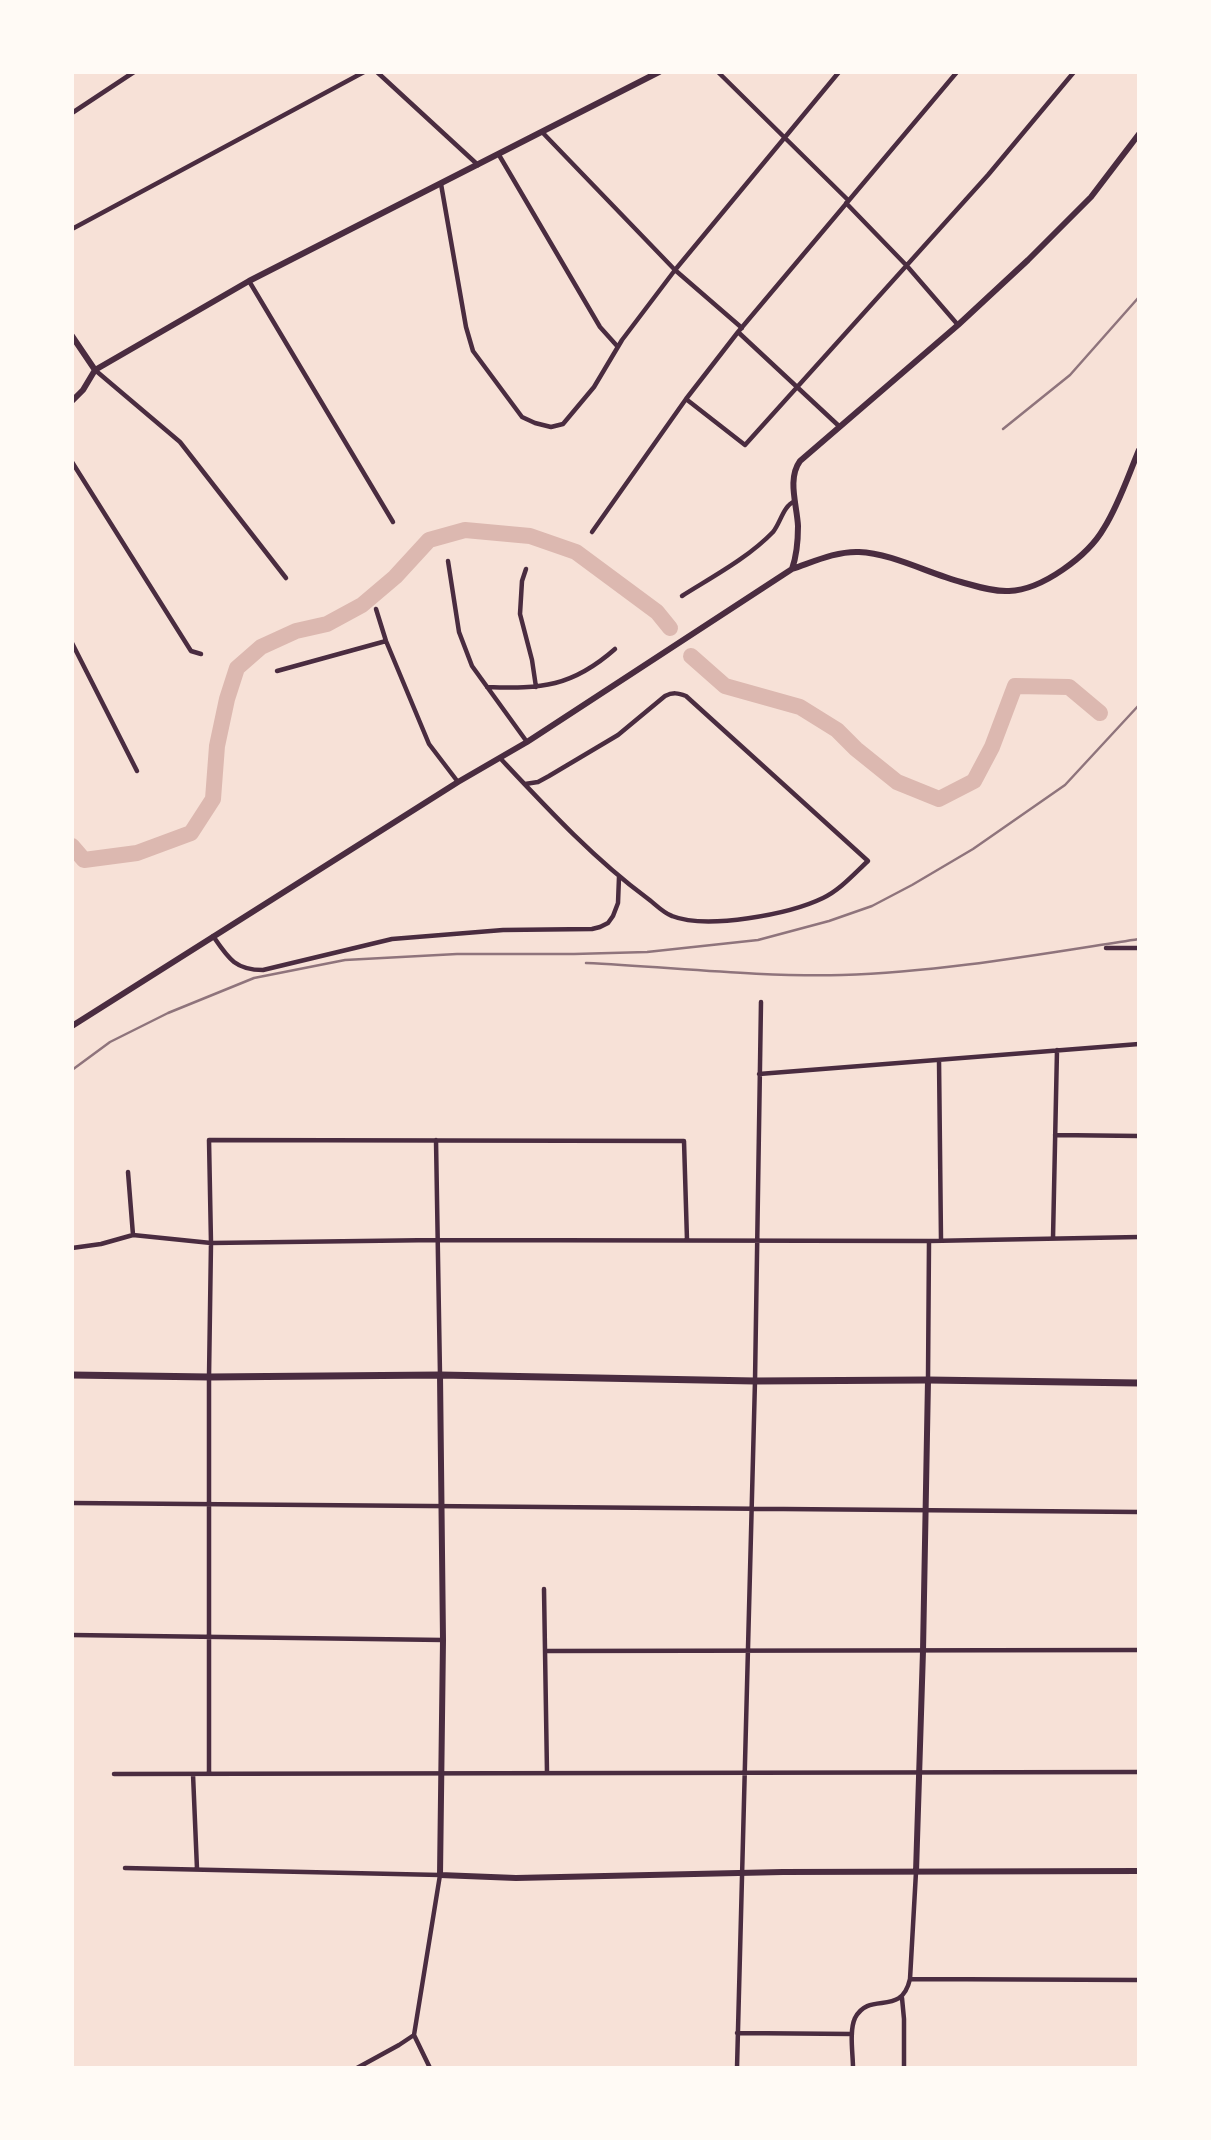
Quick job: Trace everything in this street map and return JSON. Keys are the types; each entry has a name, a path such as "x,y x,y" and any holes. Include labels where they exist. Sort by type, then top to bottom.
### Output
{"main road":[{"path":"72,1374 209,1377 440,1375 755,1381 1139,1383"}],"street":[{"path":"72,113 134,72"},
{"path":"72,229 364,72"},
{"path":"377,72 478,165"},
{"path":"72,401 83,390 95,370 249,281 659,72"},
{"path":"718,72 847,202 958,325"},
{"path":"440,184 463,298 466,327 473,351 522,417 535,424 551,427 563,424 594,387 618,347 675,270 839,72"},
{"path":"592,532 686,399 740,330 957,72"},
{"path":"686,399 745,445 988,175 1074,72"},
{"path":"542,132 675,270 840,428"},
{"path":"792,569 797,555 798,538 793,475 800,461 958,325 1028,260 1091,197 1139,134"},
{"path":"499,155 600,327 618,347"},
{"path":"249,281 393,522"},
{"path":"72,336 95,370 180,442 286,578"},
{"path":"72,1026 458,782 527,742 792,569 856,551 873,553 962,583 998,590 1023,589 1045,580 1081,555 1097,539 1117,503 1139,450"},
{"path":"72,462 191,651 201,653"},
{"path":"682,596 761,542 774,530 788,506 795,501"},
{"path":"448,561 459,632 472,666 527,742"},
{"path":"526,569 522,581 520,614 536,687"},
{"path":"376,609 386,641 429,744 458,782"},
{"path":"277,671 386,641"},
{"path":"72,643 137,771"},
{"path":"486,687 549,685 579,674 615,649"},
{"path":"500,758 525,784 619,877 671,916 691,920 726,921 787,912 824,898 868,861 686,696 671,693 656,702 618,735 538,782 525,784"},
{"path":"214,936 229,959 236,964 251,970 263,970 392,939 503,930 592,929 608,923 613,916 618,903 619,877"},
{"path":"1106,948 1139,948"},
{"path":"737,2068 744,1872 761,1002"},
{"path":"760,1074 1139,1044"},
{"path":"1053,1238 1057,1050"},
{"path":"939,1060 941,1240"},
{"path":"1055,1135 1139,1136"},
{"path":"209,1774 209,1140 684,1141 687,1240"},
{"path":"430,2068 414,2035 440,1875 443,1640 436,1140"},
{"path":"128,1172 133,1235"},
{"path":"72,1248 102,1244 133,1235 211,1243 437,1240 929,1241 1139,1237"},
{"path":"904,2068 902,1998 910,1979 923,1651 929,1241"},
{"path":"72,1503 1139,1512"},
{"path":"544,1588 547,1773"},
{"path":"72,1634 443,1640"},
{"path":"545,1651 1139,1650"},
{"path":"114,1774 1139,1772"},
{"path":"193,1774 197,1870"},
{"path":"125,1868 516,1878 744,1872 1139,1871"},
{"path":"910,1979 1139,1980"},
{"path":"853,2068 852,2034 855,2019 863,2009 902,1998"},
{"path":"737,2033 852,2034"},
{"path":"356,2068 414,2035"}],"waterway":[{"path":"72,846 84,860 137,853 191,833 213,799 217,746 237,668 261,647 296,631 327,624 362,605 395,577 429,540 465,530 530,536 576,552 657,612 670,628"},
{"path":"691,656 725,686 800,707 837,730 897,782 939,799 974,781 992,747 1015,686 1069,687 1100,713"}],"railway":[{"path":"1003,429 1070,375 1139,297"},
{"path":"72,1070 110,1042 168,1013 254,978 345,960 457,954 647,952 758,940 829,921 872,906 912,885 973,849 1065,785 1139,705"},
{"path":"586,963 746,973 842,975 954,966 1139,939"}]}
